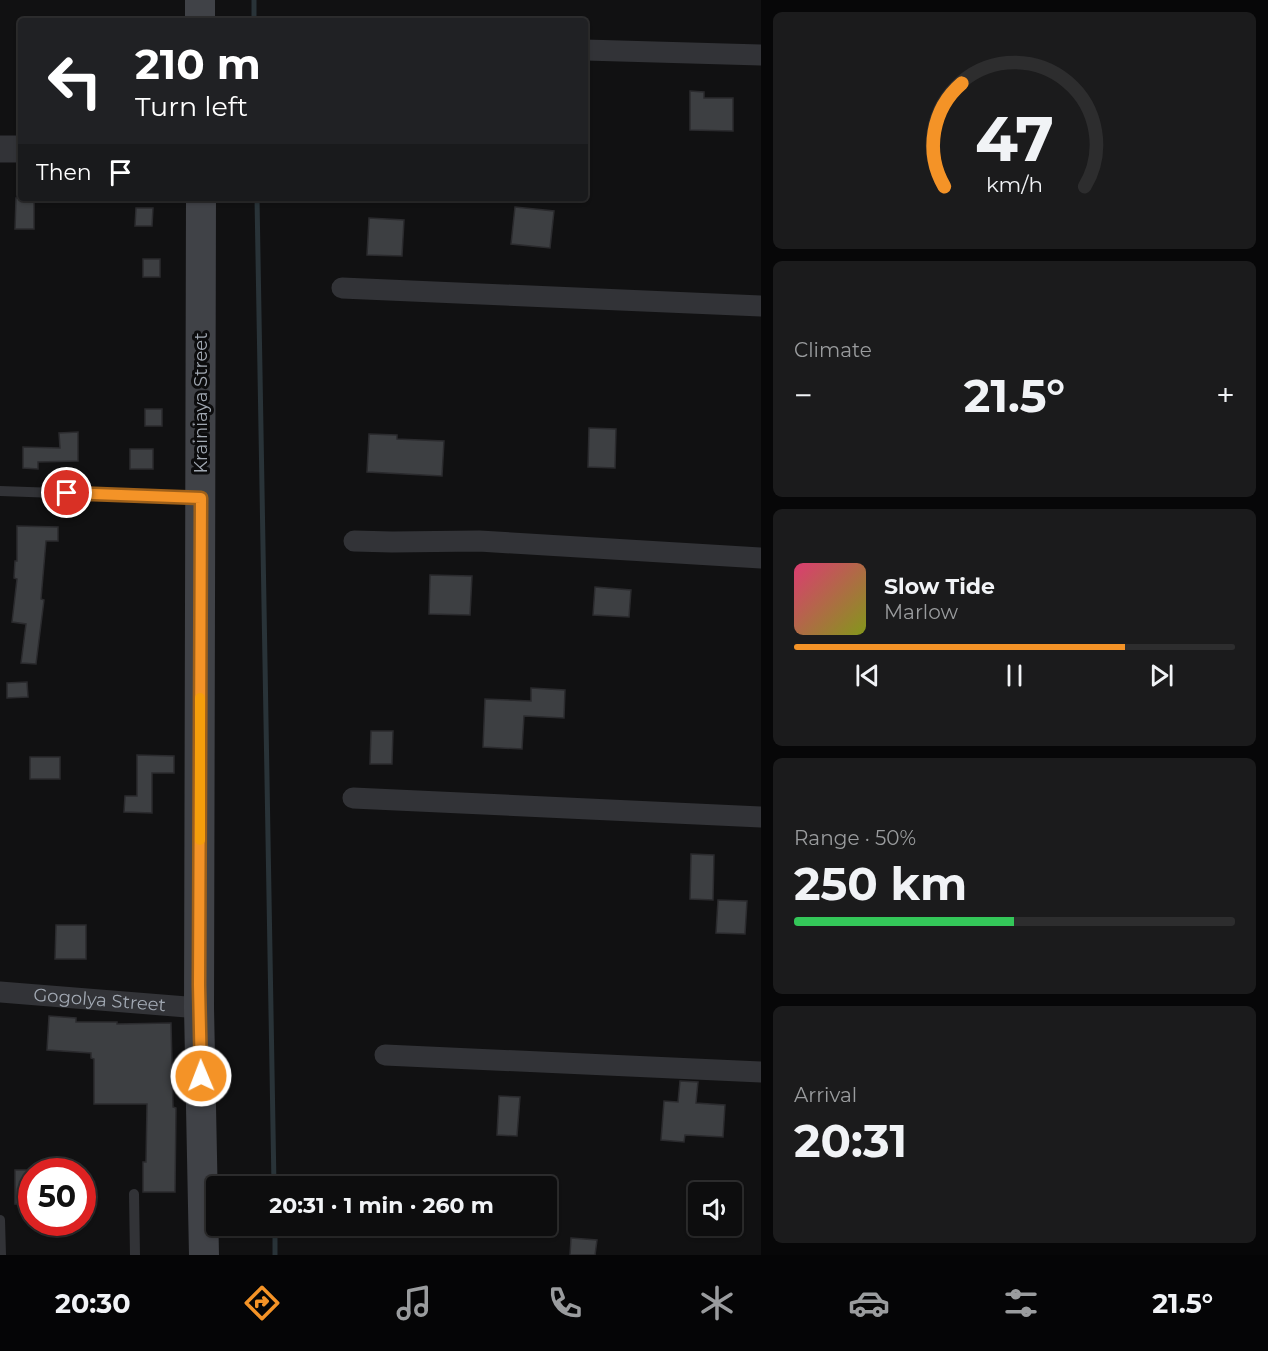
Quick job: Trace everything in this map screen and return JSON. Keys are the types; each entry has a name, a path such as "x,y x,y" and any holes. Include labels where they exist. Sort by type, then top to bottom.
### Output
{"main road":[{"path":"200,0 200,18"},
{"name":"Krainiaya Street","path":"201,201 199,1008 204,1255"}],"street":[{"path":"588,50 761,55"},
{"path":"0,150 18,149"},
{"path":"342,288 761,306"},
{"path":"354,541 479,541 761,558"},
{"path":"352,798 761,817"},
{"name":"Gogolya Street","path":"0,992 199,1008"},
{"path":"385,1055 761,1072"}],"lane":[{"path":"0,491 201,498"},
{"path":"134,1194 135,1255"},
{"path":"0,1220 1,1255"}],"building":[{"path":"690,91 704,92 704,98 733,98 733,131 690,130"},
{"path":"16,198 18,201 34,201 34,229 15,229"},
{"path":"515,207 554,211 550,248 511,244"},
{"path":"136,208 153,208 152,226 135,226"},
{"path":"369,218 404,220 402,256 367,255"},
{"path":"143,259 160,259 160,277 143,277"},
{"path":"145,409 162,409 162,426 145,426"},
{"path":"589,428 616,429 615,468 588,467"},
{"path":"78,432 78,461 38,462 38,469 23,468 23,447 60,448 59,433"},
{"path":"369,434 397,435 397,439 444,441 442,476 367,472"},
{"path":"130,449 153,449 153,469 130,469"},
{"path":"17,526 58,527 58,541 46,541 41,599 44,600 36,664 21,663 26,624 12,622 17,579 14,578 15,561 17,561"},
{"path":"430,575 472,576 470,615 429,614"},
{"path":"595,587 631,590 629,617 593,615"},
{"path":"27,682 28,697 7,698 7,683"},
{"path":"531,688 565,690 564,718 524,716 522,749 483,747 485,699 531,701"},
{"path":"371,731 393,731 392,764 370,764"},
{"path":"137,755 174,756 174,773 152,773 152,813 124,812 125,796 137,796"},
{"path":"30,757 60,757 60,779 30,779"},
{"path":"691,854 714,855 713,900 690,899"},
{"path":"718,900 747,901 745,934 716,933"},
{"path":"56,925 86,925 86,959 55,959"},
{"path":"49,1016 76,1018 76,1022 171,1023 173,1107 176,1108 175,1192 143,1192 147,1104 94,1104 94,1059 91,1058 91,1053 47,1050"},
{"path":"680,1081 698,1082 696,1103 725,1105 723,1137 685,1135 684,1142 661,1140 664,1101 678,1102"},
{"path":"499,1096 520,1097 517,1136 497,1135"},
{"path":"15,1170 18,1170 18,1204 15,1204"},
{"path":"571,1238 597,1240 595,1255 570,1255"}],"waterway":[{"path":"254,0 254,18"},
{"path":"257,201 274,1176"},
{"path":"275,1236 275,1255"}],"slow traffic":[{"path":"200,698 200,840"}],"route":[{"path":"67,493 201,498 199,985 201,1076"}]}
